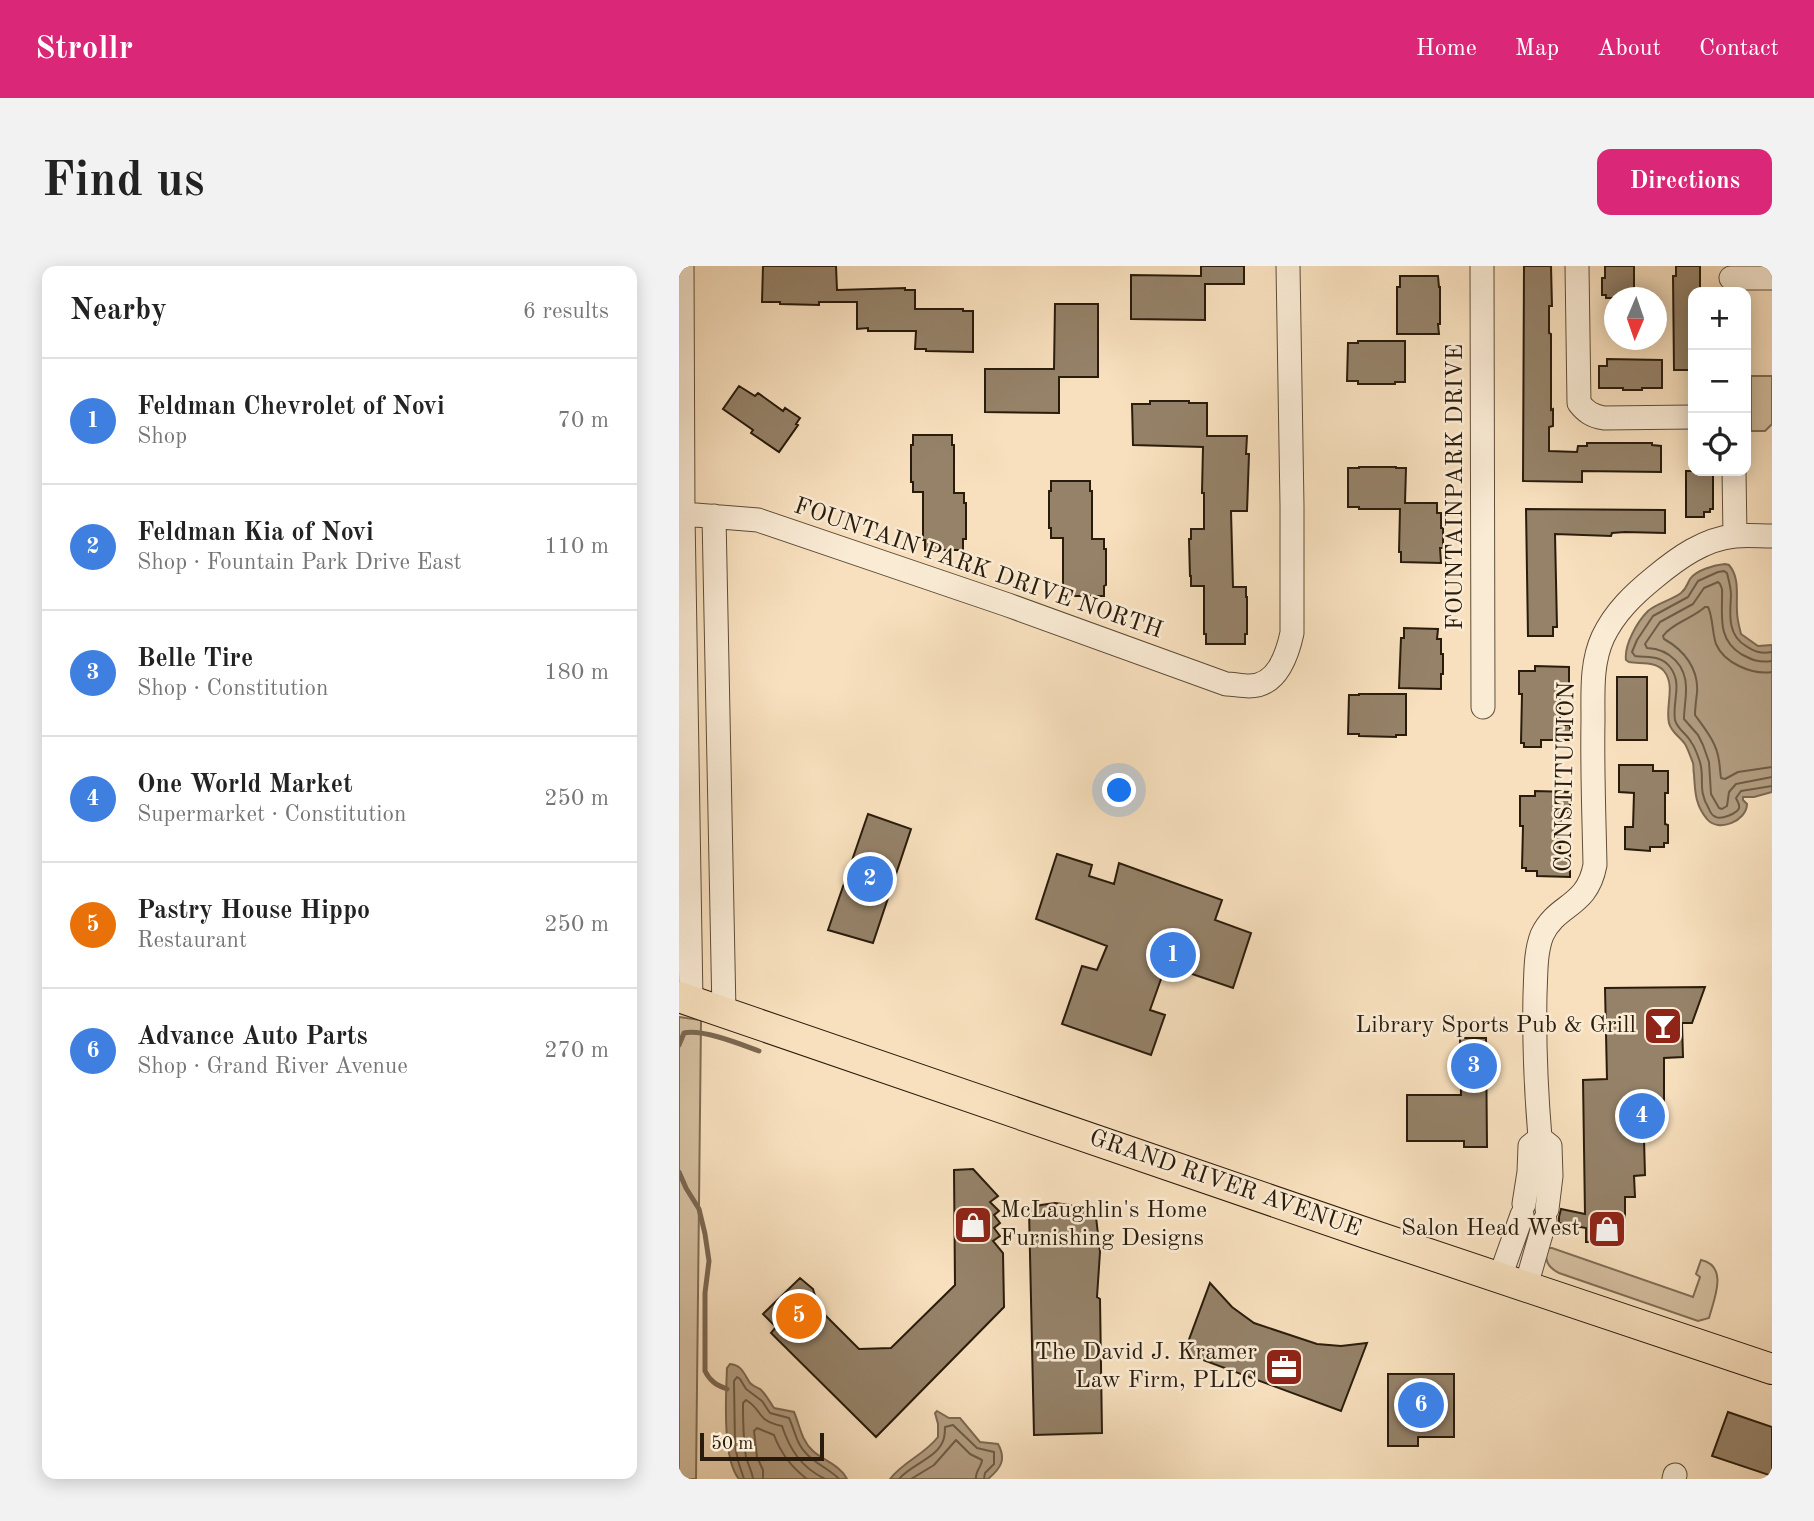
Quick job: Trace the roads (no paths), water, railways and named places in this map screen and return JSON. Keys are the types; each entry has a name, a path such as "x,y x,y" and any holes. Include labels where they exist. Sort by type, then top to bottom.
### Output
{"main road":[{"name":"GRAND RIVER AVENUE","path":"685,999 1772,1369"}],"street":[{"path":"682,266 685,999"},
{"name":"FOUNTAIN PARK DRIVE NORTH","path":"683,514 758,520 1008,605 1226,684 1252,686 1273,678 1288,652 1292,633 1288,266"},
{"name":"FOUNTAINPARK DRIVE","path":"1482,266 1483,707"},
{"path":"1577,266 1579,403 1593,416 1604,418 1688,417"},
{"path":"1731,279 1772,278"},
{"path":"1734,476 1734,536"},
{"path":"714,516 724,1012"},
{"name":"CONSTITUTION","path":"1513,1281 1546,1214 1551,1183 1550,1146 1541,1138 1534,1043 1538,951 1547,926 1581,897 1593,879 1593,673 1599,648 1612,621 1626,603 1687,553 1734,536 1772,536"},
{"name":"CONSTITUTION","path":"1513,1281 1529,1172 1530,1146 1541,1138"}],"water":[{"path":"1729,565 1736,581 1737,617 1741,634 1758,646 1772,645 1772,792 1743,797 1747,804 1742,815 1731,823 1718,825 1707,819 1700,808 1695,792 1693,763 1685,744 1670,726 1670,690 1664,671 1648,663 1629,662 1626,660 1626,654 1632,634 1648,611 1681,593 1697,573"},
{"path":"730,1364 740,1368 774,1408 794,1412 809,1447 840,1470 847,1479 739,1479 727,1442 727,1368"},
{"path":"937,1411 949,1418 960,1418 980,1442 998,1444 1002,1455 1001,1464 988,1479 890,1479 938,1437"}],"waterway":[{"path":"679,1045 684,1033 692,1032 721,1038 759,1051"},
{"path":"679,1172 699,1209 709,1261 705,1293 705,1371 714,1382 727,1389"}],"place":[{"name":"Feldman Kia of Novi","path":"870,879"},
{"name":"Feldman Chevrolet of Novi","path":"1173,955"},
{"name":"Library Sports Pub & Grill","path":"1663,1026"},
{"name":"Belle Tire","path":"1474,1066"},
{"name":"One World Market","path":"1642,1116"},
{"name":"McLaughlin's Home Furnishing Designs","path":"973,1225"},
{"name":"Salon Head West","path":"1607,1229"},
{"name":"Pastry House Hippo","path":"799,1316"},
{"name":"The David J. Kramer Law Firm, PLLC","path":"1284,1367"},
{"name":"Advance Auto Parts","path":"1421,1405"}]}
